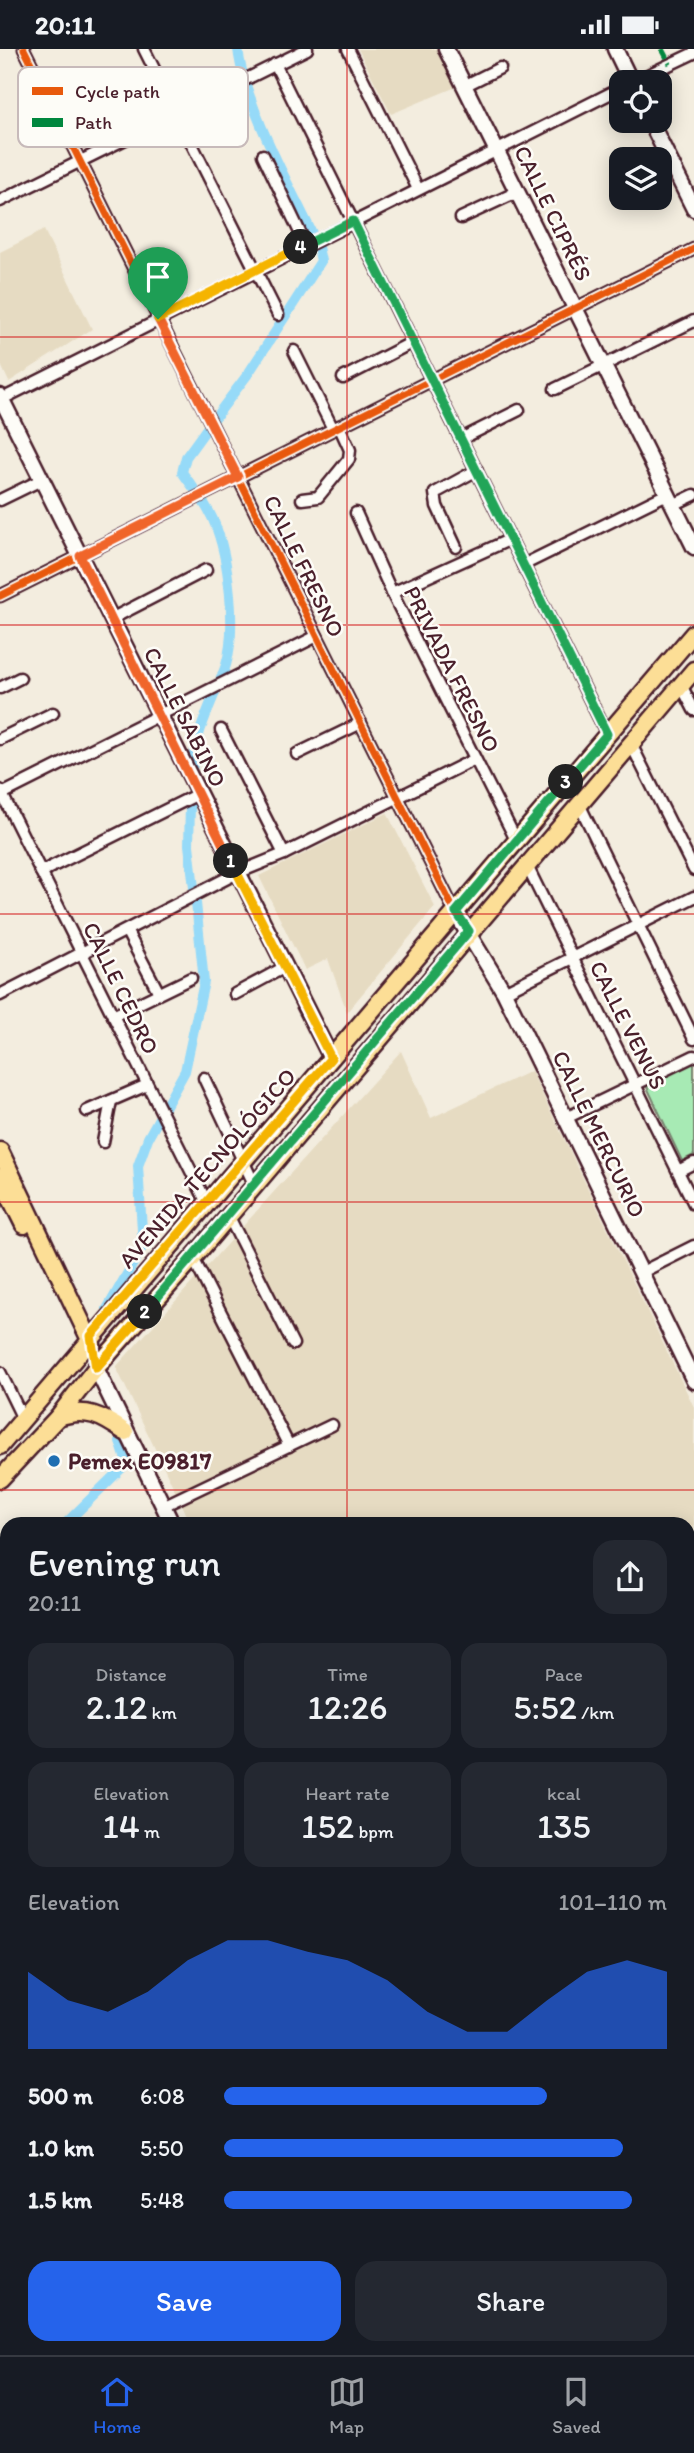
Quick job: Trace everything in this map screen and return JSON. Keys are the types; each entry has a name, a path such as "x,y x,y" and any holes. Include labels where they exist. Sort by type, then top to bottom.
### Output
{"main road":[{"name":"AVENIDA TECNOLÓGICO","path":"0,1446 694,633"},
{"name":"AVENIDA TECNOLÓGICO","path":"0,1479 58,1417 96,1368 694,670"},
{"path":"0,1151 81,1316 96,1368"},
{"path":"2,1185 88,1340"},
{"path":"81,1316 108,1317"},
{"path":"58,1417 71,1412 93,1413 125,1432"}],"street":[{"name":"CALLE FRESNO","path":"24,49 33,67"},
{"path":"144,49 153,67"},
{"path":"248,78 307,49"},
{"path":"348,49 418,189"},
{"name":"CALLE CIPRÉS","path":"446,49 694,547"},
{"path":"615,49 626,70"},
{"path":"658,70 694,53"},
{"path":"270,67 353,221 607,734"},
{"path":"464,86 500,68"},
{"path":"1,398 609,94"},
{"path":"656,133 694,209"},
{"name":"CALLE FRESNO","path":"71,147 456,912"},
{"path":"0,201 108,147"},
{"path":"193,147 278,315"},
{"path":"263,155 306,245"},
{"path":"461,218 517,192"},
{"path":"0,596 694,249"},
{"path":"555,390 694,321"},
{"path":"342,378 413,342"},
{"path":"294,351 350,450 349,459 318,498 302,499"},
{"name":"CALLE SABINO","path":"1,398 331,1058"},
{"path":"461,439 519,409"},
{"path":"456,547 437,506 435,493 477,470"},
{"path":"0,500 41,479"},
{"path":"523,565 670,500 694,495"},
{"name":"PRIVADA FRESNO","path":"356,513 392,593 516,840"},
{"path":"392,593 511,539"},
{"path":"111,619 206,570"},
{"path":"1,793 317,636"},
{"path":"0,688 20,678"},
{"path":"681,685 694,710"},
{"path":"0,739 53,713"},
{"path":"296,754 361,723"},
{"path":"221,730 284,854"},
{"path":"631,744 694,870"},
{"path":"0,995 127,932 237,873 284,854 475,759"},
{"name":"CALLE CEDRO","path":"1,793 207,1203"},
{"path":"41,872 198,794"},
{"path":"579,804 694,1038"},
{"name":"CALLE VENUS","path":"526,865 694,1204"},
{"path":"504,992 571,956 694,897"},
{"name":"CALLE MERCURIO","path":"456,912 504,992 694,1381"},
{"path":"127,932 159,993"},
{"path":"235,994 285,967"},
{"path":"113,1016 191,978"},
{"path":"566,1118 694,1056"},
{"path":"204,1078 254,1184"},
{"path":"87,1111 147,1085"},
{"path":"103,1142 111,1101"},
{"path":"678,1171 694,1163"},
{"path":"228,1215 293,1344"},
{"path":"642,1272 694,1246"},
{"path":"193,1258 289,1445"},
{"path":"96,1368 168,1517"},
{"path":"0,1372 23,1419"},
{"path":"163,1506 332,1425"}],"shaded area":[{"path":"358,49 437,49 456,87 391,114"},
{"path":"44,230 92,329 9,382 0,363 0,252"},
{"path":"387,813 435,907 347,1012 328,959 305,970 259,876"},
{"path":"401,1051 431,1118 531,1071 694,1407 694,1517 188,1517 116,1367"}],"green space":[{"path":"694,1062 694,1155 682,1161 646,1085"}],"waterway":[{"path":"238,49 241,67"},
{"path":"248,90 280,167 312,233"},
{"path":"214,419 248,374 321,261 318,247"},
{"path":"192,772 200,731 226,665 231,632 230,593 219,537 208,509 182,472 186,457 207,428"},
{"path":"190,806 189,845 194,888"},
{"path":"107,1309 143,1246 138,1166 148,1138 185,1071 204,982 196,903"},
{"path":"72,1517 127,1463 120,1441"}],"marked path":[{"path":"662,49 670,64"}],"cycle path":[{"path":"24,49 33,67"},
{"path":"73,147 455,912"},
{"path":"0,596 694,249"}],"place":[{"name":"Pemex E09817","path":"54,1461"}],"route":[{"path":"353,221 607,734 456,912 469,931 193,1258 96,1368 91,1336 331,1058 80,556 238,477 158,319 353,221"}]}
